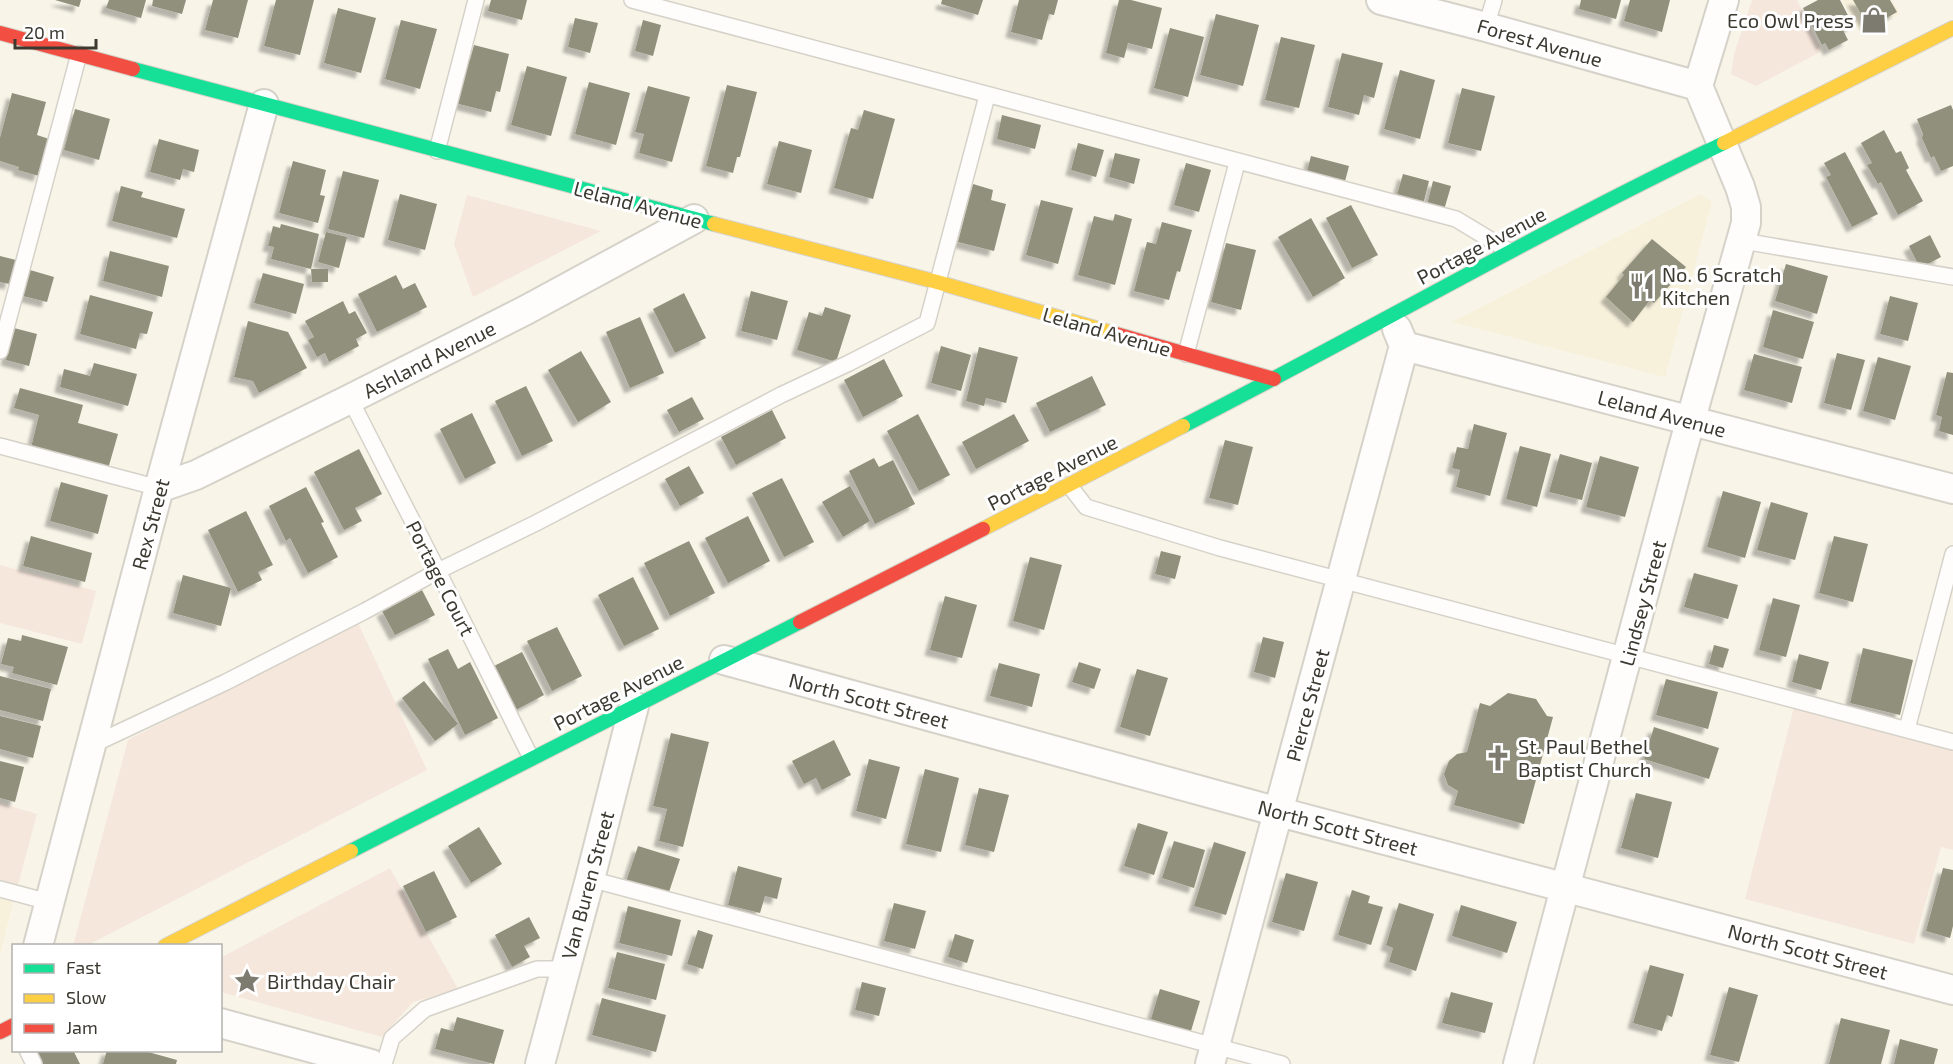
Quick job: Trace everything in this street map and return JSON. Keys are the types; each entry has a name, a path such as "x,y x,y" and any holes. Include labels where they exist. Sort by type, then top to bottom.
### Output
{"main road":[{"name":"Portage Avenue","path":"167,944 1069,485 1274,379 1509,251 1664,171 1953,28"},
{"name":"Leland Avenue","path":"0,33 437,151 937,282 1274,379"}],"street":[{"name":"Forest Avenue","path":"1381,0 1698,86"},
{"path":"1698,86 1724,0"},
{"name":"Lindsey Street","path":"1518,1064 1691,421 1743,241 1746,207 1723,143 1698,86"},
{"name":"Rex Street","path":"38,944 264,104"},
{"name":"Ashland Avenue","path":"159,488 196,475 350,399 526,310 694,219"},
{"path":"1390,315 1404,346"},
{"name":"Leland Avenue","path":"1404,346 1953,489"},
{"name":"Pierce Street","path":"1213,1055 1404,346"},
{"name":"North Scott Street","path":"724,660 1279,811 1953,990"},
{"name":"Van Buren Street","path":"540,1064 634,706"},
{"path":"222,1024 371,1064"}],"lane":[{"path":"437,151 476,0"},
{"path":"632,0 1238,163 1456,219 1509,251"},
{"path":"1486,27 1494,0"},
{"path":"0,351 79,54"},
{"path":"92,745 226,682 781,395 927,323 987,96"},
{"path":"1186,354 1238,163"},
{"path":"1743,241 1953,277"},
{"name":"Portage Court","path":"350,399 531,758"},
{"path":"0,446 159,488"},
{"path":"1069,485 1086,507 1220,548 1953,742"},
{"path":"1907,729 1953,554"},
{"path":"590,879 1213,1055 1282,1064"},
{"path":"0,889 49,902"},
{"path":"384,1064 392,1038 425,1009 537,969 565,969"}],"shaded area":[{"path":"1752,0 1797,0 1822,51 1756,86 1731,74 1734,54"},
{"name":"Eco Owl Press","path":"1842,0 1892,0 1900,14 1860,33"},
{"path":"1701,194 1712,202 1665,377 1452,322"},
{"path":"467,195 601,231 473,297 454,244"},
{"path":"0,565 96,591 82,644 0,623"},
{"path":"358,623 427,770 90,944 74,944 128,740"},
{"path":"1794,707 1953,750 1953,850 1941,847 1914,944 1745,899"},
{"path":"0,803 37,814 18,885 0,880"},
{"path":"390,868 458,989 413,1002 382,1037 222,992 222,957"},
{"path":"0,895 14,899 0,955"}],"building":[{"path":"55,0 81,0 79,7"},
{"path":"109,0 146,0 141,18 106,8"},
{"path":"153,0 186,0 182,14 152,6"},
{"path":"213,0 248,0 238,38 205,30"},
{"path":"276,0 314,0 300,55 264,46"},
{"path":"491,0 527,0 522,20 488,11"},
{"path":"942,0 983,0 978,15 941,4"},
{"path":"1019,0 1058,0 1054,15 1049,14 1042,40 1011,32"},
{"path":"1119,0 1131,0 1162,8 1152,49 1128,43 1124,58 1106,53"},
{"path":"1581,0 1621,0 1616,19 1579,9"},
{"path":"1630,0 1670,0 1662,32 1624,21"},
{"path":"1818,0 1840,0 1853,25 1843,30 1848,40 1829,50 1825,43 1822,45 1803,8"},
{"name":"Eco Owl Press","path":"1853,0 1890,0 1897,12 1869,28"},
{"path":"338,8 376,18 361,73 324,63"},
{"path":"1216,14 1259,25 1243,86 1200,75"},
{"path":"575,18 598,23 590,53 568,47"},
{"path":"401,20 437,29 420,89 385,79"},
{"path":"643,20 661,25 653,56 635,51"},
{"path":"1170,28 1204,37 1188,97 1154,88"},
{"path":"1281,37 1315,45 1299,108 1265,100"},
{"path":"474,45 509,54 500,92 496,91 491,112 455,103 466,59 470,60"},
{"path":"1342,53 1383,63 1374,98 1364,95 1359,115 1328,107"},
{"path":"527,66 567,77 551,136 511,125"},
{"path":"1400,70 1435,80 1420,139 1384,129"},
{"path":"589,82 630,93 616,145 575,134"},
{"path":"727,85 757,92 740,157 737,157 733,173 706,166"},
{"path":"648,86 690,97 672,162 639,153 644,134 635,132"},
{"path":"1462,88 1495,96 1481,151 1448,143"},
{"path":"12,93 46,102 37,135 49,139 39,176 18,170 19,167 0,161 0,138"},
{"path":"1951,105 1953,110 1953,166 1941,171 1934,156 1931,158 1917,119"},
{"path":"75,109 110,119 99,160 64,150"},
{"path":"864,110 895,119 873,199 834,188 851,128 858,130"},
{"path":"1002,115 1041,125 1035,149 997,139"},
{"path":"1884,130 1896,153 1901,151 1909,168 1906,170 1923,201 1898,215 1881,182 1878,184 1867,165 1872,163 1861,143"},
{"path":"159,139 199,150 194,172 183,169 180,180 150,172"},
{"path":"779,141 812,150 801,193 767,184"},
{"path":"1078,143 1104,150 1096,177 1071,170"},
{"path":"1845,152 1878,214 1852,227 1826,177 1831,175 1824,163"},
{"path":"1115,153 1140,159 1134,184 1109,177"},
{"path":"1311,156 1349,166 1344,185 1306,175"},
{"path":"293,161 326,170 320,195 325,196 318,223 279,213"},
{"path":"1186,163 1211,170 1199,212 1174,205"},
{"path":"343,171 379,180 364,238 328,229"},
{"path":"1403,174 1429,181 1423,205 1396,198"},
{"path":"1433,181 1451,186 1444,210 1427,205"},
{"path":"973,184 993,190 991,200 1006,204 994,251 958,242"},
{"path":"121,186 143,192 141,197 185,209 177,238 112,221"},
{"path":"400,194 437,204 425,250 388,240"},
{"path":"1041,200 1073,208 1058,264 1026,255"},
{"path":"1351,205 1378,255 1352,268 1326,218"},
{"path":"1115,214 1132,219 1115,285 1078,275 1094,216 1113,221"},
{"path":"1311,218 1345,278 1313,297 1278,237"},
{"path":"1162,222 1192,230 1169,300 1134,291 1147,242 1156,244"},
{"path":"281,224 319,234 311,269 271,259 274,247 268,246 273,226 280,228"},
{"path":"326,232 347,237 339,268 318,262"},
{"path":"1930,235 1941,257 1920,268 1909,246"},
{"name":"No. 6 Scratch Kitchen","path":"1652,239 1686,267 1654,303 1650,300 1633,322 1606,297 1624,275 1622,273"},
{"path":"1226,243 1256,250 1241,310 1211,302"},
{"path":"110,251 169,266 162,297 103,281"},
{"path":"0,256 16,260 10,284 0,282"},
{"path":"1786,264 1828,276 1817,314 1775,301"},
{"path":"311,269 328,269 328,282 312,282"},
{"path":"30,270 54,277 47,302 23,296"},
{"path":"263,273 304,284 296,314 254,303"},
{"path":"396,275 403,289 415,283 427,307 377,332 358,294"},
{"path":"751,291 788,301 777,340 741,331"},
{"path":"684,293 706,338 675,353 653,309"},
{"path":"90,295 153,312 147,334 140,333 136,349 80,334"},
{"path":"1890,296 1918,303 1908,341 1880,334"},
{"path":"343,301 349,314 355,311 367,333 356,339 359,346 329,362 325,353 317,357 308,340 314,337 305,321"},
{"path":"825,307 851,315 836,362 797,350 809,312 822,316"},
{"path":"1773,310 1814,322 1803,359 1763,347"},
{"path":"640,317 664,373 630,388 606,332"},
{"path":"248,321 288,332 307,368 259,393 253,381 234,377"},
{"path":"14,328 37,334 29,366 6,360"},
{"path":"941,346 971,355 961,391 931,383"},
{"path":"979,347 1018,357 1006,403 986,398 984,406 966,401"},
{"path":"581,351 611,402 578,422 548,370"},
{"path":"1837,353 1865,360 1851,410 1824,403"},
{"path":"1754,354 1802,367 1792,403 1744,390"},
{"path":"1878,357 1911,366 1895,420 1863,411"},
{"path":"884,359 903,396 863,417 844,380"},
{"path":"94,363 137,374 128,406 60,387 64,369 90,376"},
{"path":"1947,372 1953,373 1953,435 1939,431 1942,417 1936,415"},
{"path":"1092,376 1106,405 1050,432 1036,403"},
{"path":"526,386 553,441 522,456 495,401"},
{"path":"20,388 83,405 78,423 118,434 108,469 31,448 39,415 14,408"},
{"path":"692,397 704,419 679,432 667,410"},
{"path":"772,410 786,438 736,465 721,437"},
{"path":"472,413 496,463 465,479 440,429"},
{"path":"918,414 950,475 919,491 887,431"},
{"path":"1014,414 1029,441 976,469 962,442"},
{"path":"1474,424 1507,433 1490,496 1456,487 1460,470 1452,468 1457,447 1468,449"},
{"path":"1225,440 1253,447 1238,505 1209,498"},
{"path":"1520,446 1551,454 1537,507 1506,499"},
{"path":"359,449 382,494 355,508 362,521 344,530 314,472"},
{"path":"1560,454 1592,463 1582,500 1549,492"},
{"path":"1600,456 1639,467 1625,517 1586,507"},
{"path":"874,458 879,467 893,460 915,504 875,524 849,471"},
{"path":"689,466 704,493 680,506 665,479"},
{"path":"782,478 814,542 784,557 752,493"},
{"path":"61,482 108,495 98,534 50,521"},
{"path":"850,486 870,521 843,537 822,502"},
{"path":"306,487 324,522 321,523 338,557 308,573 290,538 286,541 269,506"},
{"path":"1723,491 1761,502 1745,558 1707,547"},
{"path":"1771,502 1808,513 1795,560 1757,550"},
{"path":"246,511 273,565 258,572 262,580 238,592 208,530"},
{"path":"748,516 770,561 728,583 705,538"},
{"path":"31,536 92,553 85,582 23,566"},
{"path":"1834,536 1868,544 1853,602 1819,593"},
{"path":"689,541 715,593 670,616 644,563"},
{"path":"1161,551 1181,556 1175,579 1155,574"},
{"path":"1030,557 1062,565 1044,630 1013,621"},
{"path":"1694,573 1738,585 1728,619 1684,607"},
{"path":"183,575 231,588 221,626 173,613"},
{"path":"633,577 659,629 624,646 598,595"},
{"path":"422,590 435,615 395,635 382,611"},
{"path":"945,596 977,605 962,658 930,650"},
{"path":"1773,598 1800,605 1786,657 1759,650"},
{"path":"557,627 582,676 552,691 527,641"},
{"path":"22,635 68,647 57,685 12,673 14,667 1,664 8,638 21,641"},
{"path":"1263,637 1284,642 1275,678 1254,672"},
{"path":"1714,645 1729,649 1723,668 1709,664"},
{"path":"1863,648 1913,660 1900,715 1850,703"},
{"path":"448,649 458,669 470,662 498,718 465,735 428,659"},
{"path":"522,652 544,695 514,711 492,667"},
{"path":"1799,654 1829,662 1821,690 1792,682"},
{"path":"1079,662 1101,669 1094,689 1072,682"},
{"path":"999,663 1040,674 1032,707 990,696"},
{"path":"1137,669 1168,678 1150,736 1120,727"},
{"path":"0,676 51,689 43,721 0,710"},
{"path":"1666,679 1718,692 1708,729 1656,715"},
{"path":"424,681 458,724 435,741 402,698"},
{"name":"St. Paul Bethel Baptist Church","path":"1508,693 1536,699 1547,716 1553,717 1524,824 1454,805 1458,791 1448,785 1444,774 1449,761 1457,754 1467,752 1480,703 1490,706"},
{"path":"0,716 41,726 33,758 0,749"},
{"path":"1654,727 1719,748 1709,779 1644,759"},
{"path":"671,733 709,742 683,847 659,841 667,809 653,806"},
{"path":"834,740 851,775 822,790 816,778 804,784 792,761"},
{"path":"869,759 900,767 886,819 856,811"},
{"path":"0,761 24,767 15,802 0,798"},
{"path":"925,769 959,778 941,852 906,844"},
{"path":"979,788 1009,795 994,852 965,845"},
{"path":"1636,793 1672,802 1658,858 1621,848"},
{"path":"1138,823 1168,832 1154,875 1124,866"},
{"path":"479,827 502,864 471,883 448,846"},
{"path":"1174,841 1205,850 1194,888 1162,878"},
{"path":"1214,842 1246,852 1226,915 1194,906"},
{"path":"638,846 680,859 668,895 626,882"},
{"path":"738,866 782,878 777,899 765,896 760,913 728,905"},
{"path":"1943,868 1953,870 1953,926 1950,938 1926,931"},
{"path":"434,871 457,917 426,932 403,886"},
{"path":"1286,873 1318,882 1304,931 1272,922"},
{"path":"1352,890 1370,896 1368,903 1383,907 1371,945 1338,935"},
{"path":"894,903 926,911 915,949 884,941"},
{"path":"1399,903 1434,914 1416,971 1389,962 1393,948 1386,945"},
{"path":"1461,905 1517,922 1507,953 1452,936"},
{"path":"628,906 681,920 672,956 619,943"},
{"path":"529,917 540,938 524,946 530,957 512,967 495,935"},
{"path":"698,930 713,935 703,969 687,964"},
{"path":"955,934 974,940 967,963 948,957"},
{"path":"617,952 665,964 656,1000 608,988"},
{"path":"1650,965 1684,974 1672,1017 1667,1015 1662,1031 1633,1023"},
{"path":"862,982 886,988 879,1016 855,1010"},
{"path":"1729,987 1758,995 1739,1062 1710,1055"},
{"path":"1160,989 1200,1001 1191,1031 1151,1019"},
{"path":"1451,992 1493,1003 1485,1033 1442,1023"},
{"path":"602,998 666,1015 656,1052 592,1035"},
{"path":"457,1017 504,1030 494,1064 435,1049 441,1028 453,1031"},
{"path":"1841,1018 1890,1030 1881,1064 1829,1064"},
{"path":"1900,1039 1938,1049 1934,1064 1894,1064"},
{"path":"39,1052 74,1052 80,1064 41,1064 36,1054"},
{"path":"106,1052 148,1052 177,1060 176,1064 103,1064"}],"traffic: fast":[{"path":"133,69 714,224"},
{"path":"1183,426 1587,211 1724,143"},
{"path":"351,851 800,622"}],"traffic: slow":[{"path":"1724,143 1953,28"},
{"path":"714,224 937,282 1116,334"},
{"path":"983,529 1183,426"},
{"path":"169,944 351,851"}],"traffic: jam":[{"path":"0,33 133,69"},
{"path":"1116,334 1274,379"},
{"path":"800,622 983,529"},
{"path":"0,1032 12,1026"}],"place":[{"name":"Eco Owl Press","path":"1874,20"},
{"name":"No. 6 Scratch Kitchen","path":"1642,286"},
{"name":"St. Paul Bethel Baptist Church","path":"1498,758"},
{"name":"Birthday Chair","path":"247,981"}]}
